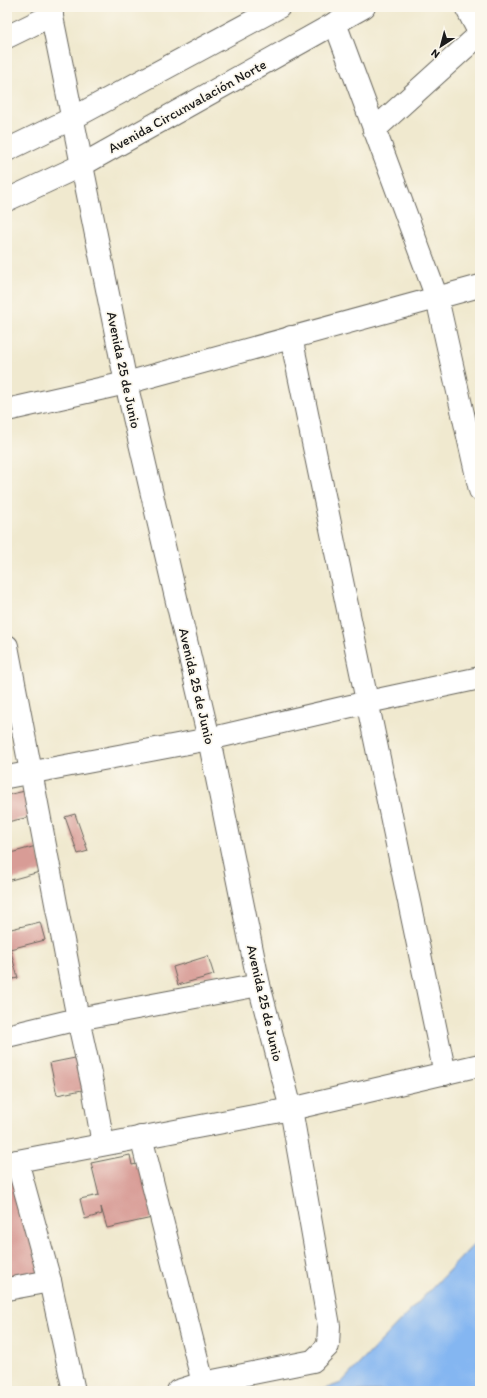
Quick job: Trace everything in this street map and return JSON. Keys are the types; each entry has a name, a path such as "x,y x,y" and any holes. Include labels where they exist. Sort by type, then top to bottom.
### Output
{"street":[{"path":"7,150 73,118 279,7"},
{"name":"Avenida Circunvalación Norte","path":"7,200 82,165 364,7"},
{"path":"374,130 480,34 466,7"},
{"path":"7,36 51,11"},
{"name":"Avenida 25 de Junio","path":"51,11 126,383 209,739 259,985 291,1110 329,1326 328,1346 313,1361 203,1384"},
{"path":"335,23 437,298 480,490"},
{"path":"7,410 126,383 480,286"},
{"path":"291,338 445,1074"},
{"path":"7,646 103,1144"},
{"path":"7,777 209,739 480,678"},
{"path":"7,1036 78,1019 259,985"},
{"path":"74,1391 50,1281 12,1162 291,1110 480,1065"},
{"path":"141,1137 203,1384 178,1391"},
{"path":"7,1289 50,1281"}],"water":[{"path":"480,1238 480,1391 319,1391 341,1383"}],"building":[{"path":"25,791 30,817 7,822 7,795"},
{"path":"75,814 88,851 78,854 65,817"},
{"path":"36,846 43,871 7,881 7,854"},
{"path":"40,922 45,940 10,949 18,978 7,980 7,930"},
{"path":"208,956 214,975 178,985 173,967"},
{"path":"85,1056 92,1088 57,1095 50,1063"},
{"path":"130,1155 132,1165 146,1162 152,1218 107,1228 101,1207 102,1214 85,1219 80,1199 99,1195 91,1163"},
{"path":"18,1179 40,1275 7,1282 7,1182"}]}
